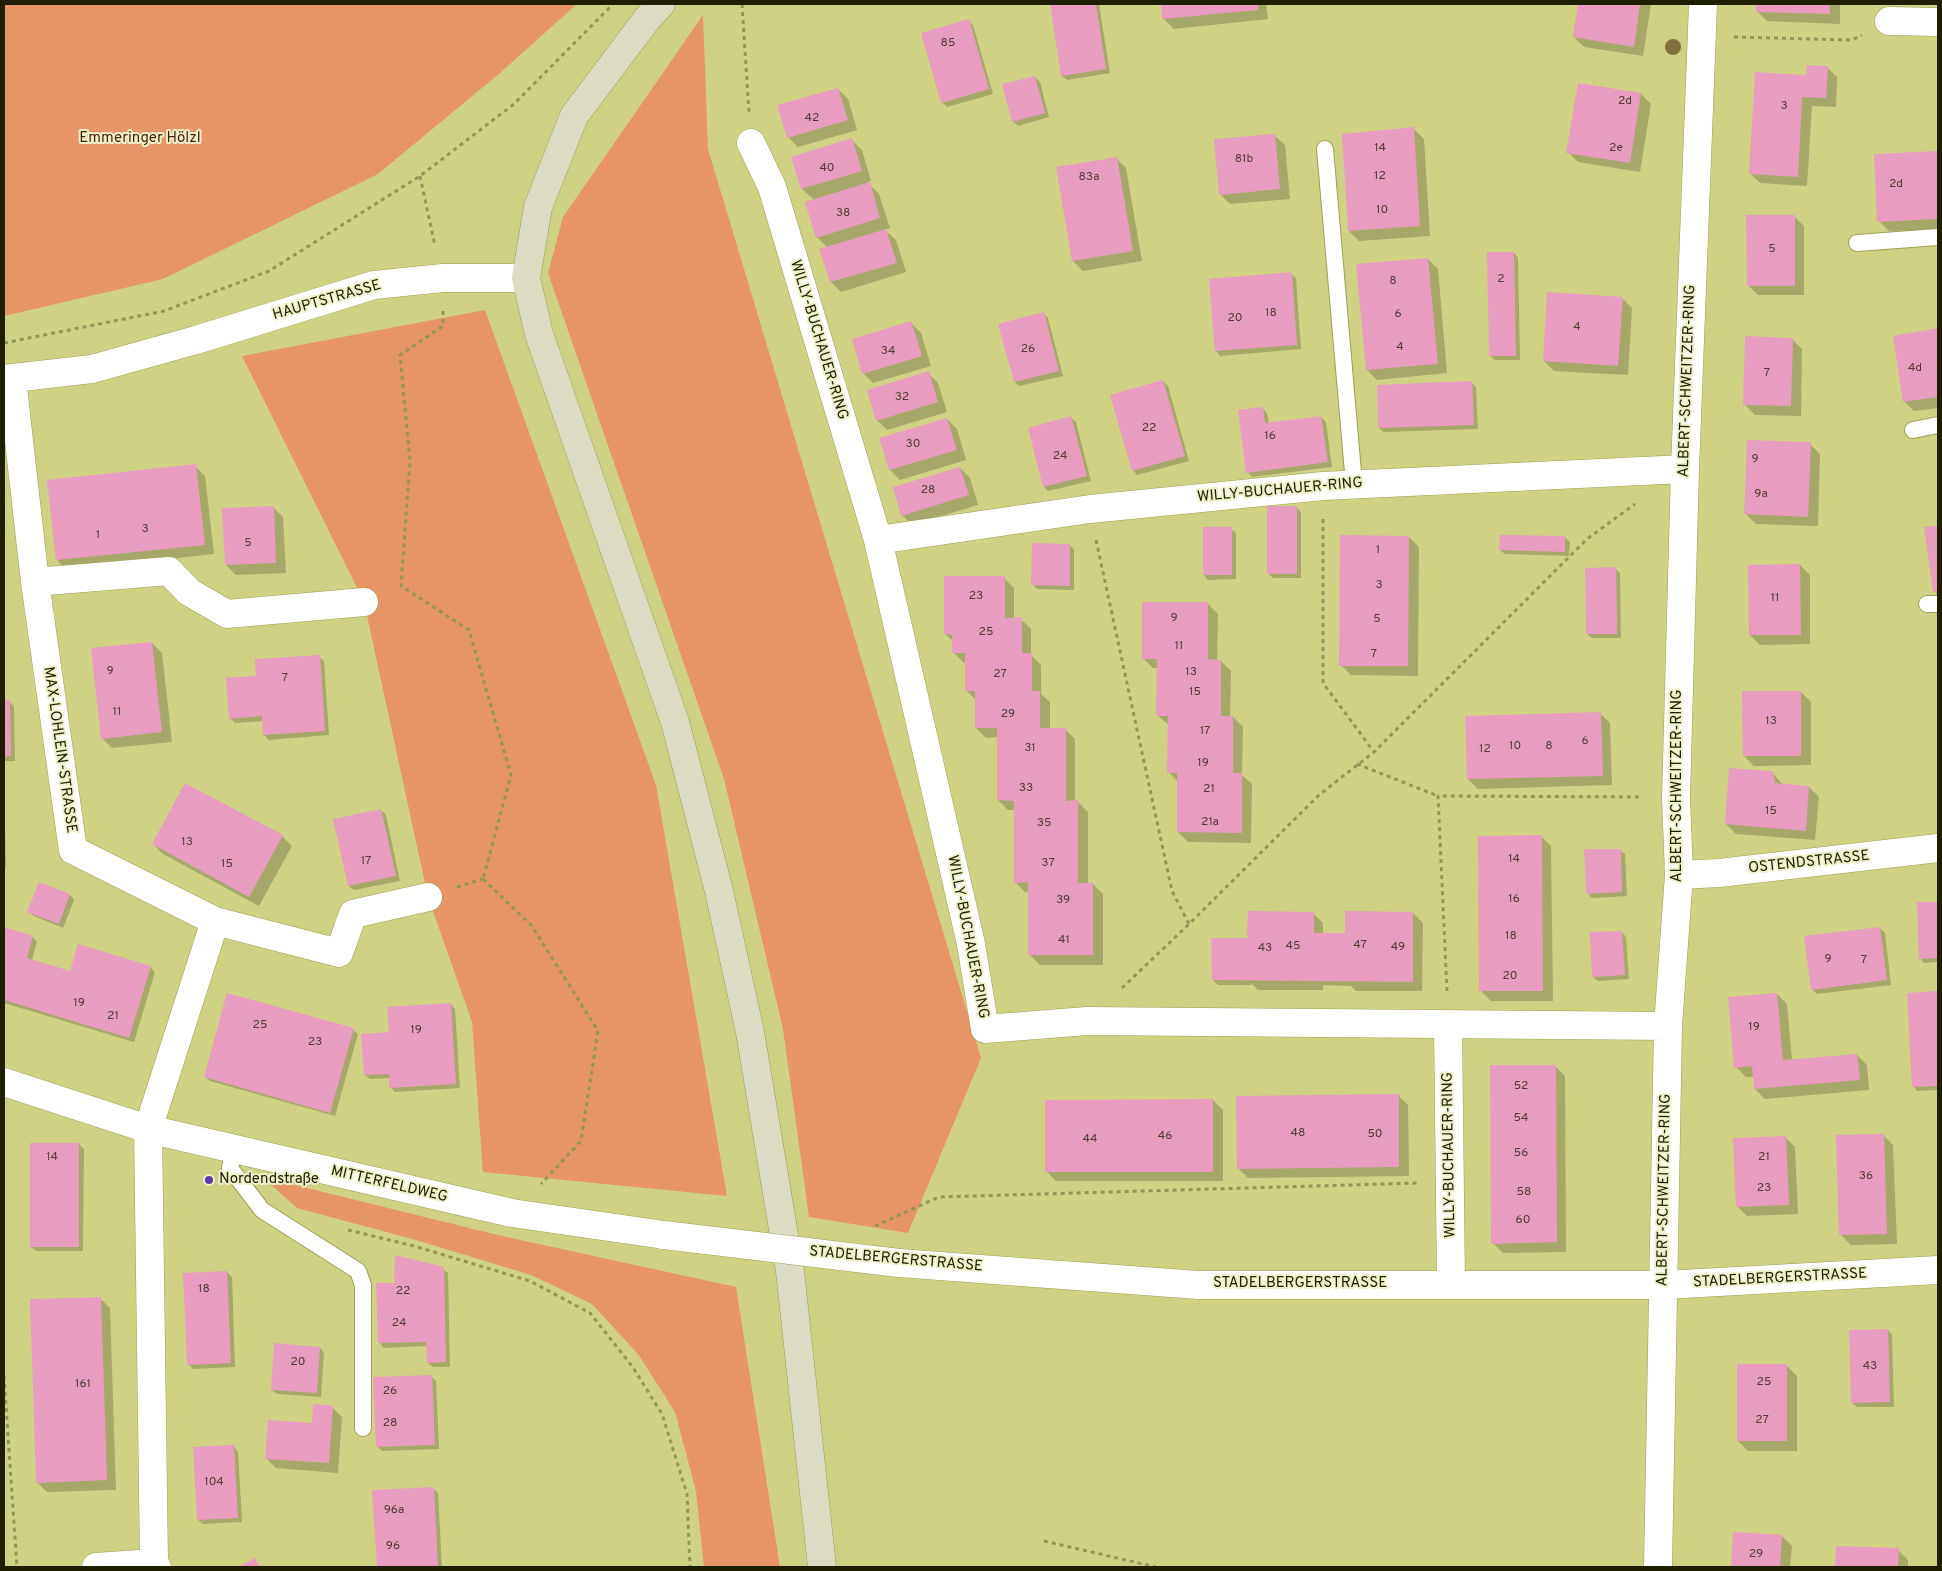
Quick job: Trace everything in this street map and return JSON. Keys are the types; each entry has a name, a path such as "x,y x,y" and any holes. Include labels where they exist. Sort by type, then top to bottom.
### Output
{"street":[{"path":"661,4 647,19 574,116 538,207 526,278 539,334 675,722 719,891 750,1032 790,1271 822,1567"},
{"name":"ALBERT-SCHWEITZER-RING","path":"1658,1567 1668,1026 1679,875 1676,798 1685,469 1703,4"},
{"path":"1889,21 1938,22"},
{"name":"WILLY-BUCHAUER-RING","path":"751,143 772,187 878,540 970,944 985,1029 1087,1021 1668,1026"},
{"name":"HAUPTSTRASSE","path":"8,379 92,369 196,340 374,285 442,278 526,278"},
{"name":"MAX-LOHLEIN-STRASSE","path":"8,379 73,850 215,921 339,953 353,914 428,897"},
{"name":"WILLY-BUCHAUER-RING","path":"878,540 1090,509 1323,486 1685,469"},
{"path":"35,582 169,572 189,592 227,614 364,602"},
{"name":"OSTENDSTRASSE","path":"1679,875 1719,873 1938,848"},
{"path":"96,1567 156,1565 148,1129 215,921"},
{"name":"WILLY-BUCHAUER-RING","path":"1448,1025 1451,1284"},
{"name":"MITTERFELDWEG","path":"4,1082 148,1129 234,1149 512,1213 664,1235"},
{"name":"STADELBERGERSTRASSE","path":"664,1235 899,1263 1198,1284 1664,1285 1938,1270"}],"lane":[{"path":"1326,149 1354,484"},
{"path":"1857,243 1938,237"},
{"path":"1914,430 1938,425"},
{"path":"234,1149 230,1168 262,1210 358,1271 364,1285 363,1428"}],"path":[{"path":"4,344 164,311 269,271 420,176 514,104 614,4"},
{"path":"742,4 751,143"},
{"path":"1701,37 1852,40 1889,21"},
{"path":"420,176 442,278 443,326 400,355 410,461 401,586 469,630 511,775 483,878 532,926 598,1031 581,1142 512,1213"},
{"path":"1323,486 1323,683 1374,752"},
{"path":"1087,1021 1189,924 1319,795 1356,764 1374,752 1587,538 1636,504"},
{"path":"1090,509 1172,890 1189,924"},
{"path":"1356,764 1438,796 1676,798"},
{"path":"1438,796 1448,1025"},
{"path":"869,1229 939,1197 1450,1182"},
{"path":"348,1230 414,1246 530,1281 590,1313 632,1366 662,1414 686,1494 690,1567"},
{"path":"4,1376 18,1567"},
{"path":"1044,1541 1156,1567"}],"green space":[{"name":"Emmeringer Hölzl","path":"4,4 577,4 500,73 378,174 163,279 4,316"},
{"path":"703,15 708,149 981,1058 908,1233 809,1217 783,1029 724,779 548,273 563,217"},
{"path":"485,310 656,785 727,1196 483,1172 472,1022 428,897 364,602 242,356"},
{"path":"262,1177 502,1236 736,1287 780,1567 704,1567 696,1491 675,1412 638,1354 592,1304 531,1275 416,1240 297,1208"}],"building":[{"path":"1050,4 1096,4 1106,69 1061,76"},
{"path":"1161,4 1258,4 1258,10 1162,19"},
{"path":"1578,4 1640,4 1634,47 1573,37"},
{"path":"1756,4 1830,4 1830,14 1756,12"},
{"path":"969,19 989,89 941,103 921,33"},
{"path":"1807,65 1828,66 1826,98 1802,97 1798,177 1749,174 1755,72 1806,75"},
{"path":"1035,76 1045,113 1012,122 1002,84"},
{"path":"1578,83 1641,93 1630,163 1566,153"},
{"path":"838,88 848,120 787,138 777,105"},
{"path":"1414,127 1420,226 1348,231 1342,134"},
{"path":"1275,134 1280,189 1219,195 1214,139"},
{"path":"852,138 862,171 801,189 791,157"},
{"path":"1938,151 1938,219 1877,222 1874,154"},
{"path":"1117,157 1133,251 1072,261 1056,167"},
{"path":"870,182 880,218 816,238 805,202"},
{"path":"1746,215 1795,215 1795,286 1747,286"},
{"path":"886,229 897,263 830,282 819,249"},
{"path":"1487,252 1514,252 1516,356 1489,356"},
{"path":"1428,258 1438,364 1366,370 1356,264"},
{"path":"1292,272 1297,345 1215,351 1209,279"},
{"path":"1547,292 1623,297 1618,366 1543,361"},
{"path":"1044,312 1059,371 1014,382 998,324"},
{"path":"911,321 922,356 862,374 852,339"},
{"path":"1938,328 1938,397 1903,402 1893,336"},
{"path":"1745,336 1793,338 1791,406 1743,405"},
{"path":"929,371 938,402 876,421 867,390"},
{"path":"1163,380 1185,456 1132,471 1110,395"},
{"path":"1472,381 1474,425 1378,428 1377,385"},
{"path":"1263,407 1265,423 1321,416 1328,462 1246,473 1238,410"},
{"path":"1071,416 1087,476 1043,487 1028,428"},
{"path":"947,418 957,450 889,470 879,438"},
{"path":"1747,440 1811,442 1808,517 1744,514"},
{"path":"196,464 205,545 56,560 47,480"},
{"path":"960,467 969,495 901,516 893,487"},
{"path":"274,506 276,563 225,565 222,508"},
{"path":"1267,506 1297,506 1297,574 1267,574"},
{"path":"1938,526 1938,591 1933,592 1924,527"},
{"path":"1203,527 1232,527 1232,575 1203,575"},
{"path":"1340,535 1409,536 1408,666 1339,666"},
{"path":"1500,535 1565,536 1565,552 1499,550"},
{"path":"1032,543 1070,544 1070,586 1031,585"},
{"path":"1800,564 1801,635 1749,635 1748,565"},
{"path":"1616,567 1617,634 1586,634 1585,568"},
{"path":"944,576 1005,576 1005,618 1022,617 1022,653 1032,653 1032,691 1040,691 1040,728 1066,728 1066,801 1078,800 1078,883 1093,883 1093,955 1028,955 1028,882 1014,883 1014,801 997,800 997,728 975,728 975,691 965,691 965,653 952,653 952,635 944,634"},
{"path":"1142,602 1208,602 1208,659 1221,660 1221,716 1233,716 1233,773 1242,773 1242,833 1177,832 1177,773 1167,773 1168,716 1156,716 1157,659 1142,659"},
{"path":"152,642 162,732 101,739 91,648"},
{"path":"320,655 325,731 263,735 262,716 229,719 226,678 256,676 255,659"},
{"path":"1742,691 1801,691 1801,756 1743,756"},
{"path":"4,700 10,700 11,756 4,757"},
{"path":"1601,712 1603,776 1467,779 1465,716"},
{"path":"1729,768 1773,771 1775,783 1809,786 1806,831 1725,824"},
{"path":"185,783 283,835 249,897 152,844"},
{"path":"381,809 396,876 348,886 333,819"},
{"path":"1542,835 1543,991 1479,991 1478,836"},
{"path":"1584,849 1621,849 1622,892 1586,894"},
{"path":"39,882 70,894 59,924 27,912"},
{"path":"1917,902 1938,902 1938,958 1919,959"},
{"path":"1248,911 1314,912 1314,933 1345,933 1345,911 1413,912 1413,982 1212,980 1211,938 1247,938"},
{"path":"4,927 33,936 27,958 70,971 78,944 151,966 129,1038 4,1000"},
{"path":"1880,927 1887,980 1811,990 1804,936"},
{"path":"1622,931 1625,975 1592,977 1590,932"},
{"path":"1938,991 1938,1086 1912,1087 1907,993"},
{"path":"227,993 354,1028 330,1113 204,1077"},
{"path":"1777,993 1783,1060 1857,1054 1860,1080 1754,1089 1752,1066 1734,1068 1728,997"},
{"path":"451,1003 456,1084 389,1088 389,1074 364,1075 361,1034 389,1032 387,1007"},
{"path":"1490,1065 1556,1065 1557,1242 1491,1244"},
{"path":"1399,1094 1399,1167 1237,1169 1236,1096"},
{"path":"1213,1099 1213,1172 1045,1172 1045,1100"},
{"path":"1884,1134 1887,1234 1839,1235 1836,1135"},
{"path":"1786,1136 1789,1205 1736,1207 1733,1138"},
{"path":"30,1143 79,1143 79,1247 30,1247"},
{"path":"395,1255 444,1267 446,1362 427,1363 426,1342 378,1343 376,1283 394,1283"},
{"path":"227,1271 231,1363 187,1365 183,1273"},
{"path":"101,1297 107,1480 36,1483 30,1299"},
{"path":"1888,1329 1890,1402 1851,1403 1849,1330"},
{"path":"274,1343 320,1347 317,1393 271,1390"},
{"path":"1737,1364 1787,1364 1787,1441 1737,1441"},
{"path":"432,1375 435,1445 376,1447 373,1377"},
{"path":"313,1404 333,1406 329,1463 265,1459 268,1420 312,1423"},
{"path":"234,1445 238,1518 197,1520 193,1447"},
{"path":"434,1487 438,1567 377,1567 372,1490"},
{"path":"1733,1532 1782,1535 1780,1567 1731,1567"},
{"path":"1836,1546 1899,1548 1898,1567 1835,1567"},
{"path":"255,1558 260,1567 238,1567"}],"place":[{"name":"Nordendstraße","path":"209,1180"}]}
